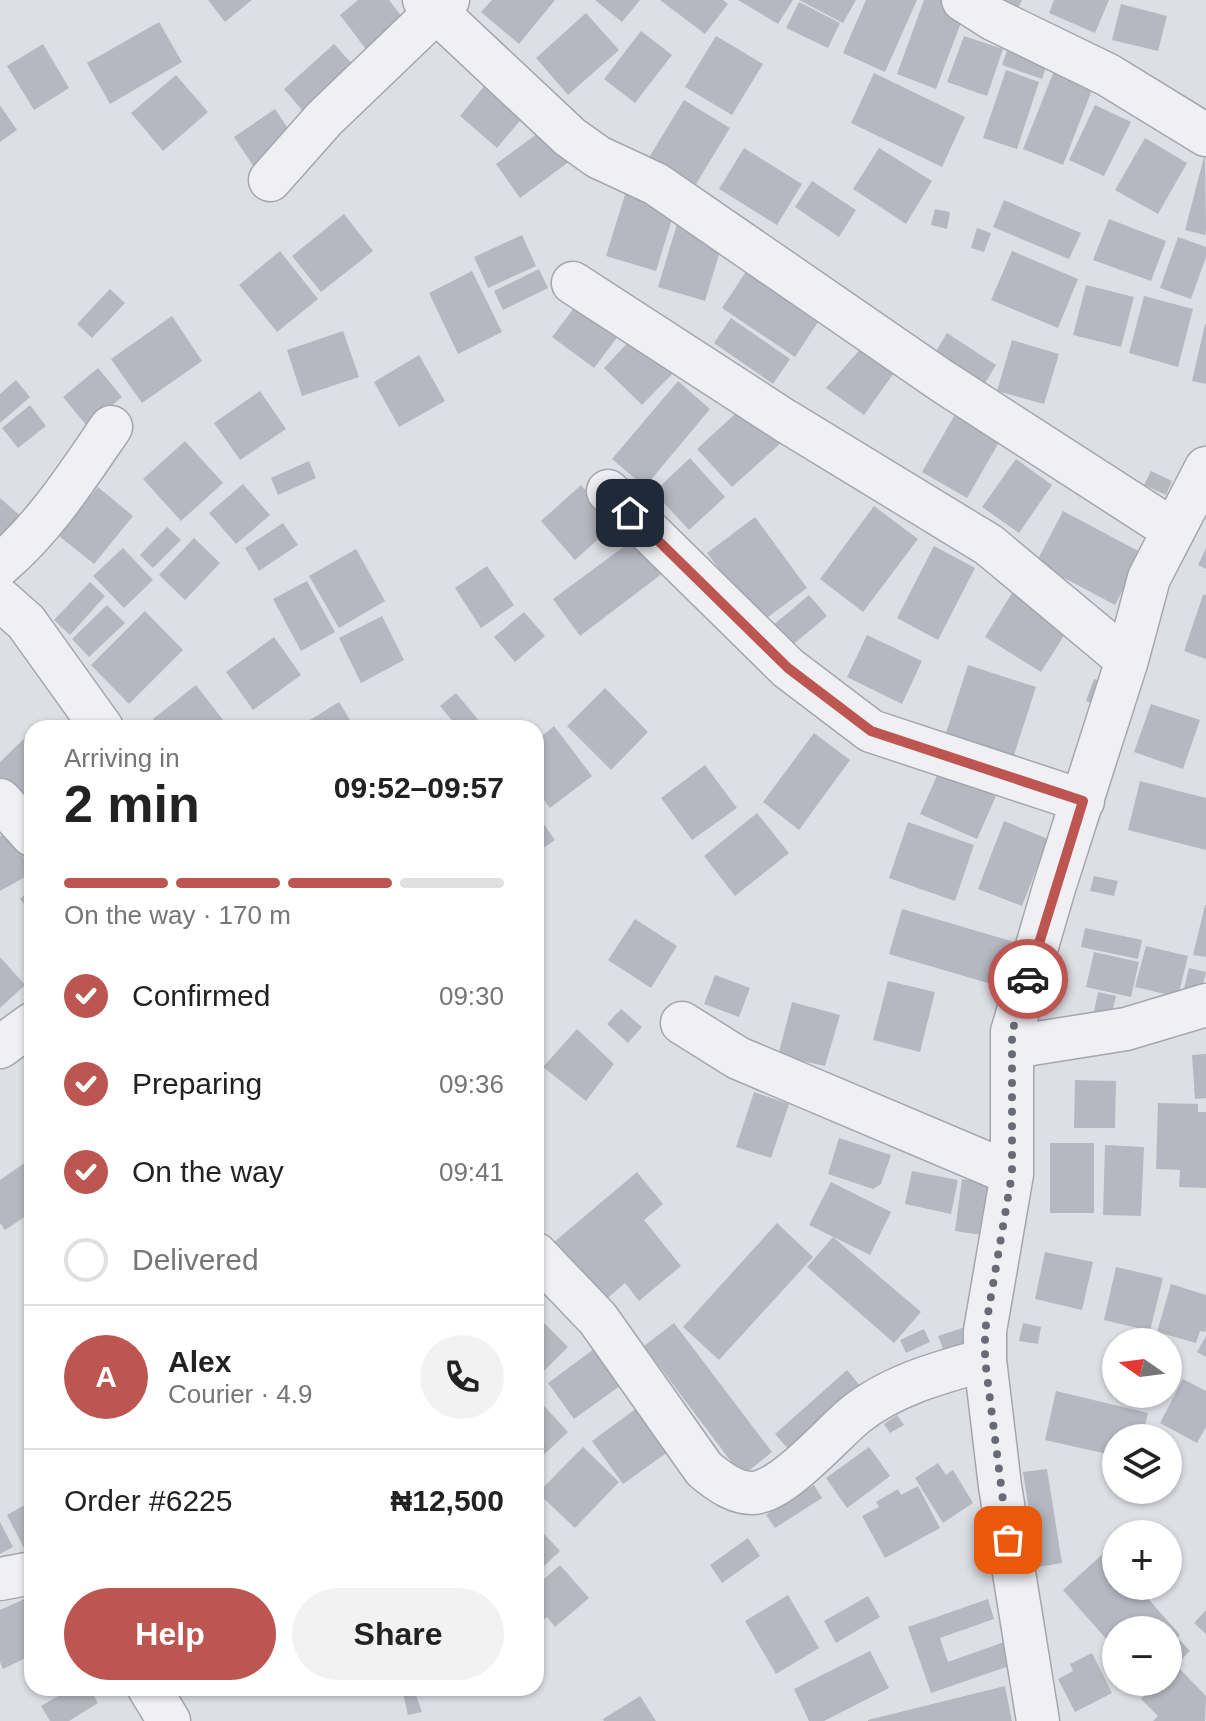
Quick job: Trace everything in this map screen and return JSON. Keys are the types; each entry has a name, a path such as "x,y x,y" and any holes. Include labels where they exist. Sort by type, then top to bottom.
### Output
{"street":[{"path":"963,0 993,19 1108,75 1206,135"},
{"path":"270,180 324,119 436,4 570,137 598,157 656,184 942,381 1173,530"},
{"path":"573,283 784,420 989,545 1127,660"},
{"path":"0,565 15,552 72,484 111,427"},
{"path":"1038,1721 1000,1486 985,1360 985,1331 1012,1174 1012,1032 1127,660 1149,578 1206,468"},
{"path":"608,491 788,668 871,731 1083,801"},
{"path":"0,599 26,622 96,720"},
{"path":"0,800 24,826"},
{"path":"1012,1047 1126,1029 1206,1005"},
{"path":"682,1023 738,1058 1012,1174"},
{"path":"0,1047 24,1030"},
{"path":"544,1262 598,1319 704,1469 725,1487 758,1493 792,1473 858,1413 922,1376 985,1360"},
{"path":"0,1579 24,1574"},
{"path":"154,1696 169,1721"}],"building":[{"path":"208,0 252,0 225,22"},
{"path":"358,0 389,0 406,22 368,52 340,15"},
{"path":"492,0 555,0 519,44 481,12"},
{"path":"595,0 640,0 622,22"},
{"path":"660,0 723,0 728,4 705,34"},
{"path":"738,0 793,0 778,24"},
{"path":"799,0 856,0 843,23"},
{"path":"866,0 917,0 885,72 843,53"},
{"path":"924,0 958,0 968,4 936,89 897,74"},
{"path":"996,0 1022,0 1017,11"},
{"path":"1054,0 1109,0 1095,33 1049,13"},
{"path":"799,2 840,23 828,48 786,28"},
{"path":"1121,4 1167,16 1158,51 1112,40"},
{"path":"586,13 619,50 568,95 536,58"},
{"path":"159,22 182,62 110,104 87,63"},
{"path":"641,31 672,55 635,103 604,79"},
{"path":"716,36 763,64 732,115 685,87"},
{"path":"964,36 1003,49 987,96 947,82"},
{"path":"1010,42 1050,55 1042,79 1002,65"},
{"path":"43,44 69,88 34,110 7,66"},
{"path":"334,44 364,77 313,123 284,89"},
{"path":"1058,61 1097,77 1063,165 1023,149"},
{"path":"1006,70 1039,82 1017,149 983,138"},
{"path":"874,73 965,117 942,167 851,123"},
{"path":"176,75 208,112 163,151 131,113"},
{"path":"485,85 523,117 497,148 460,116"},
{"path":"684,100 730,128 696,184 650,156"},
{"path":"0,105 17,130 0,142"},
{"path":"1095,105 1131,122 1104,176 1069,160"},
{"path":"275,109 297,142 256,170 234,137"},
{"path":"545,128 570,161 520,198 496,164"},
{"path":"1145,138 1187,163 1158,214 1115,190"},
{"path":"744,148 802,184 777,225 719,189"},
{"path":"879,148 932,181 906,224 853,189"},
{"path":"1205,153 1206,229 1205,235 1185,230"},
{"path":"812,181 856,210 839,237 795,207"},
{"path":"627,188 677,203 656,271 606,256"},
{"path":"1004,200 1081,233 1069,259 993,227"},
{"path":"935,209 950,212 947,229 931,225"},
{"path":"344,214 373,251 321,292 292,256"},
{"path":"1109,219 1166,241 1151,281 1093,260"},
{"path":"677,224 724,238 705,301 658,287"},
{"path":"977,228 991,233 984,252 971,248"},
{"path":"522,235 536,266 488,288 474,257"},
{"path":"1178,237 1206,247 1206,257 1191,299 1160,288"},
{"path":"280,251 318,299 277,332 239,285"},
{"path":"1012,251 1078,279 1058,328 991,300"},
{"path":"749,267 822,316 795,357 722,308"},
{"path":"539,269 548,288 503,310 494,291"},
{"path":"472,271 502,332 458,354 429,293"},
{"path":"1086,285 1134,297 1121,347 1073,335"},
{"path":"110,289 125,303 92,338 77,324"},
{"path":"1144,296 1193,309 1178,367 1129,353"},
{"path":"580,300 622,331 594,368 552,337"},
{"path":"172,316 202,361 142,403 111,359"},
{"path":"731,318 790,359 773,384 714,343"},
{"path":"1206,324 1206,384 1192,381"},
{"path":"343,331 359,377 302,396 287,350"},
{"path":"638,332 677,369 642,405 604,368"},
{"path":"947,333 996,365 985,383 936,351"},
{"path":"1012,340 1059,354 1044,404 997,391"},
{"path":"863,346 896,370 864,415 826,388"},
{"path":"419,355 445,401 399,427 374,382"},
{"path":"98,368 122,397 87,426 63,397"},
{"path":"16,380 30,397 0,423 0,394"},
{"path":"678,381 710,409 645,487 612,459"},
{"path":"260,391 286,429 240,460 214,423"},
{"path":"747,403 782,442 732,487 697,449"},
{"path":"30,405 46,426 18,448 2,428"},
{"path":"957,411 1002,437 967,498 922,472"},
{"path":"185,441 223,483 181,521 143,479"},
{"path":"690,458 725,497 689,530 654,492"},
{"path":"1016,459 1052,485 1019,533 982,507"},
{"path":"309,461 316,478 278,495 271,478"},
{"path":"1151,471 1172,481 1166,495 1144,485"},
{"path":"243,484 270,515 236,544 209,513"},
{"path":"581,485 615,524 575,560 541,521"},
{"path":"98,487 133,516 94,564 59,536"},
{"path":"0,498 24,519 0,546"},
{"path":"874,506 918,539 863,612 820,579"},
{"path":"1063,511 1142,553 1115,605 1036,563"},
{"path":"755,517 807,588 760,623 707,553"},
{"path":"283,523 298,545 259,571 245,548"},
{"path":"167,527 181,540 153,568 140,555"},
{"path":"641,534 667,570 580,636 553,599"},
{"path":"194,538 220,563 185,600 159,575"},
{"path":"934,546 975,568 938,640 897,618"},
{"path":"123,548 153,580 124,608 93,576"},
{"path":"1206,548 1206,569 1198,565"},
{"path":"356,549 385,601 339,628 309,576"},
{"path":"487,566 514,605 481,628 455,588"},
{"path":"307,581 335,632 301,651 273,599"},
{"path":"90,582 105,596 70,635 54,620"},
{"path":"1015,588 1072,623 1041,672 985,637"},
{"path":"809,595 827,616 789,648 771,627"},
{"path":"1203,595 1206,595 1206,659 1184,651"},
{"path":"107,605 125,623 89,657 72,639"},
{"path":"145,611 183,650 129,704 91,665"},
{"path":"524,612 545,636 515,662 494,637"},
{"path":"382,616 404,660 361,683 339,638"},
{"path":"867,635 922,661 902,704 847,677"},
{"path":"274,637 301,675 253,710 226,672"},
{"path":"968,665 1036,687 1014,755 946,733"},
{"path":"1094,679 1114,686 1106,709 1086,701"},
{"path":"196,685 223,720 154,720"},
{"path":"605,688 648,732 611,770 567,726"},
{"path":"456,693 478,720 451,720 440,706"},
{"path":"339,702 350,720 310,720"},
{"path":"1151,704 1200,720 1183,769 1134,752"},
{"path":"554,726 592,776 550,808 544,800 544,734"},
{"path":"814,733 850,760 799,830 763,802"},
{"path":"24,739 24,805 0,779 0,762"},
{"path":"705,765 737,808 692,840 661,798"},
{"path":"939,771 996,796 977,839 920,814"},
{"path":"1140,781 1206,798 1206,850 1128,830"},
{"path":"757,813 789,853 735,896 704,856"},
{"path":"1004,821 1048,839 1022,906 978,889"},
{"path":"908,822 974,845 955,901 889,878"},
{"path":"544,824 555,840 544,848"},
{"path":"10,831 24,858 24,878 0,891 0,836"},
{"path":"1094,876 1118,881 1114,896 1090,891"},
{"path":"1206,905 1206,957 1193,955"},
{"path":"902,909 1011,941 998,986 889,954"},
{"path":"635,919 677,946 651,988 608,960"},
{"path":"1085,928 1142,940 1138,959 1081,947"},
{"path":"1146,946 1188,956 1178,997 1135,987"},
{"path":"1094,952 1139,962 1131,997 1086,987"},
{"path":"0,957 24,986 0,1008"},
{"path":"1189,968 1206,972 1199,1000 1182,996"},
{"path":"715,975 750,988 739,1017 704,1004"},
{"path":"888,981 935,992 920,1052 873,1040"},
{"path":"1098,992 1116,996 1110,1020 1093,1016"},
{"path":"792,1002 840,1015 825,1066 778,1056"},
{"path":"621,1009 642,1027 628,1043 607,1024"},
{"path":"577,1029 614,1064 586,1101 544,1066"},
{"path":"1206,1054 1206,1098 1195,1099 1192,1055"},
{"path":"1075,1080 1116,1081 1115,1128 1074,1128"},
{"path":"754,1092 789,1104 771,1158 736,1147"},
{"path":"1158,1103 1198,1104 1198,1112 1206,1112 1206,1188 1179,1187 1180,1170 1156,1169"},
{"path":"839,1138 891,1155 881,1184 873,1189 828,1174"},
{"path":"1050,1143 1094,1143 1094,1213 1050,1213"},
{"path":"1105,1145 1144,1147 1141,1216 1103,1215"},
{"path":"24,1164 24,1217 5,1230 0,1223 0,1180"},
{"path":"912,1171 958,1180 951,1214 905,1204"},
{"path":"637,1172 663,1204 644,1220 681,1266 639,1301 625,1283 603,1302 553,1243"},
{"path":"962,1179 989,1183 982,1235 955,1231"},
{"path":"831,1182 891,1212 870,1255 809,1225"},
{"path":"777,1223 813,1257 719,1360 683,1327"},
{"path":"833,1237 921,1312 894,1343 807,1267"},
{"path":"1045,1252 1093,1262 1082,1310 1035,1299"},
{"path":"1116,1267 1163,1278 1151,1328 1104,1320"},
{"path":"1171,1284 1206,1295 1206,1328 1205,1332 1200,1331 1196,1343 1182,1339 1182,1328 1158,1328"},
{"path":"544,1323 568,1347 544,1371"},
{"path":"674,1323 772,1452 742,1476 644,1346"},
{"path":"1023,1323 1041,1327 1038,1344 1019,1341"},
{"path":"965,1327 971,1342 944,1351 938,1336"},
{"path":"924,1329 930,1342 906,1353 900,1340"},
{"path":"1206,1336 1206,1357 1197,1352"},
{"path":"598,1346 624,1383 574,1419 548,1383"},
{"path":"847,1370 863,1389 791,1452 775,1434"},
{"path":"1182,1381 1206,1391 1206,1427 1197,1443 1182,1435 1182,1424 1160,1423 1168,1408 1182,1408"},
{"path":"1056,1391 1102,1402 1102,1408 1127,1408 1148,1413 1145,1424 1102,1424 1102,1453 1045,1440"},
{"path":"641,1405 672,1449 623,1484 592,1441"},
{"path":"544,1406 568,1432 544,1454"},
{"path":"897,1415 904,1425 890,1433 884,1424"},
{"path":"583,1447 619,1482 575,1528 544,1499 544,1487"},
{"path":"869,1447 890,1476 847,1508 826,1478"},
{"path":"938,1463 946,1475 953,1470 973,1503 943,1523 915,1478"},
{"path":"1047,1469 1062,1563 1038,1567 1023,1472"},
{"path":"814,1485 822,1498 775,1528 766,1515"},
{"path":"918,1486 940,1528 885,1558 862,1516 879,1507 876,1502 898,1489 901,1495"},
{"path":"24,1505 24,1548 7,1515"},
{"path":"0,1522 13,1547 0,1554"},
{"path":"544,1534 560,1551 544,1566"},
{"path":"748,1538 760,1556 722,1583 710,1565"},
{"path":"1102,1555 1102,1600 1149,1600 1163,1616 1102,1616 1102,1634 1063,1590"},
{"path":"560,1565 589,1598 555,1627 547,1617 544,1620 544,1579"},
{"path":"788,1595 819,1648 776,1674 745,1621"},
{"path":"868,1596 880,1617 836,1643 824,1621"},
{"path":"24,1599 24,1659 3,1669 0,1662 0,1610"},
{"path":"988,1599 994,1619 940,1638 948,1662 1004,1642 1012,1665 931,1693 908,1627"},
{"path":"1206,1610 1206,1634 1194,1623"},
{"path":"1182,1642 1190,1651 1182,1659"},
{"path":"870,1651 889,1688 824,1721 809,1721 794,1689"},
{"path":"1092,1653 1102,1673 1102,1696 1106,1696 1075,1712 1058,1679 1073,1671 1070,1664"},
{"path":"1182,1671 1206,1696 1205,1721 1153,1721 1158,1716 1141,1699 1144,1696 1182,1696"},
{"path":"1005,1686 1012,1721 868,1721 868,1720"},
{"path":"58,1696 94,1696 98,1703 69,1721 50,1721 41,1706"},
{"path":"403,1696 416,1696 422,1712 408,1715"},
{"path":"640,1696 656,1721 604,1721 603,1719"}],"way so far":[{"path":"1008,1540 985,1360 985,1331 1012,1174 1012,1032 1028,979"}],"route":[{"path":"630,513 788,668 871,731 1083,801 1028,979"}]}
